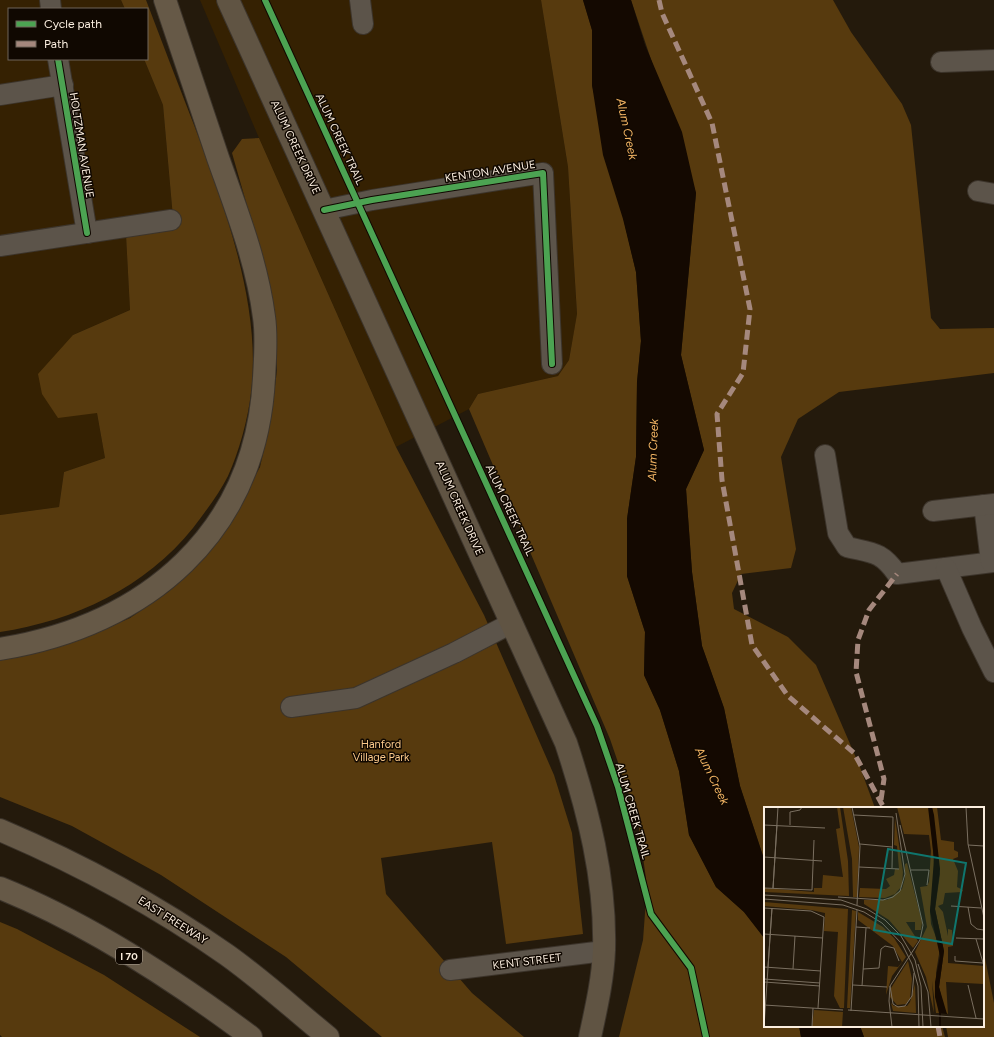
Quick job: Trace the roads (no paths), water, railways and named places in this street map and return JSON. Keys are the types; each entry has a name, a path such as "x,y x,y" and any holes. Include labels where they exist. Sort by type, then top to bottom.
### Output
{"highway":[{"path":"0,649 43,640 88,625 134,602 159,586 183,565 210,535 235,495 253,450 263,404 265,318 255,270 241,223 165,0"},
{"name":"EAST FREEWAY","path":"0,830 75,864 171,917 229,956 328,1037"},
{"name":"I 70","path":"0,888 86,929 201,999 251,1037"}],"main road":[{"name":"ALUM CREEK DRIVE","path":"228,0 566,743 590,820 602,898 604,951 597,1002 590,1037"}],"street":[{"path":"360,0 363,24"},
{"name":"HOLTZMAN AVENUE","path":"58,60 87,234"},
{"path":"941,62 994,60"},
{"path":"0,95 63,85"},
{"name":"KENTON AVENUE","path":"324,210 372,200 543,173 552,364"},
{"path":"0,246 87,234 171,220"},
{"path":"825,455 838,533 846,548 877,554 888,561 897,574 992,562 989,504 933,511"},
{"path":"946,568 972,628 994,672"},
{"path":"291,707 356,698 454,653 512,623"},
{"name":"KENT STREET","path":"450,970 604,951"}],"water":[{"name":"Alum Creek","path":"583,0 631,0 645,45 682,132 696,193 681,355 704,450 686,489 692,572 702,646 724,708 740,786 764,859 764,938 744,912 716,887 689,835 679,771 660,710 644,675 645,632 627,576 627,519 636,457 637,382 641,341 636,272 623,219 603,155 592,85 592,30"},
{"path":"799,1027 860,1027 864,1037 801,1037"}],"park label":[{"name":"Hanford Village Park","path":"381,750"}]}
